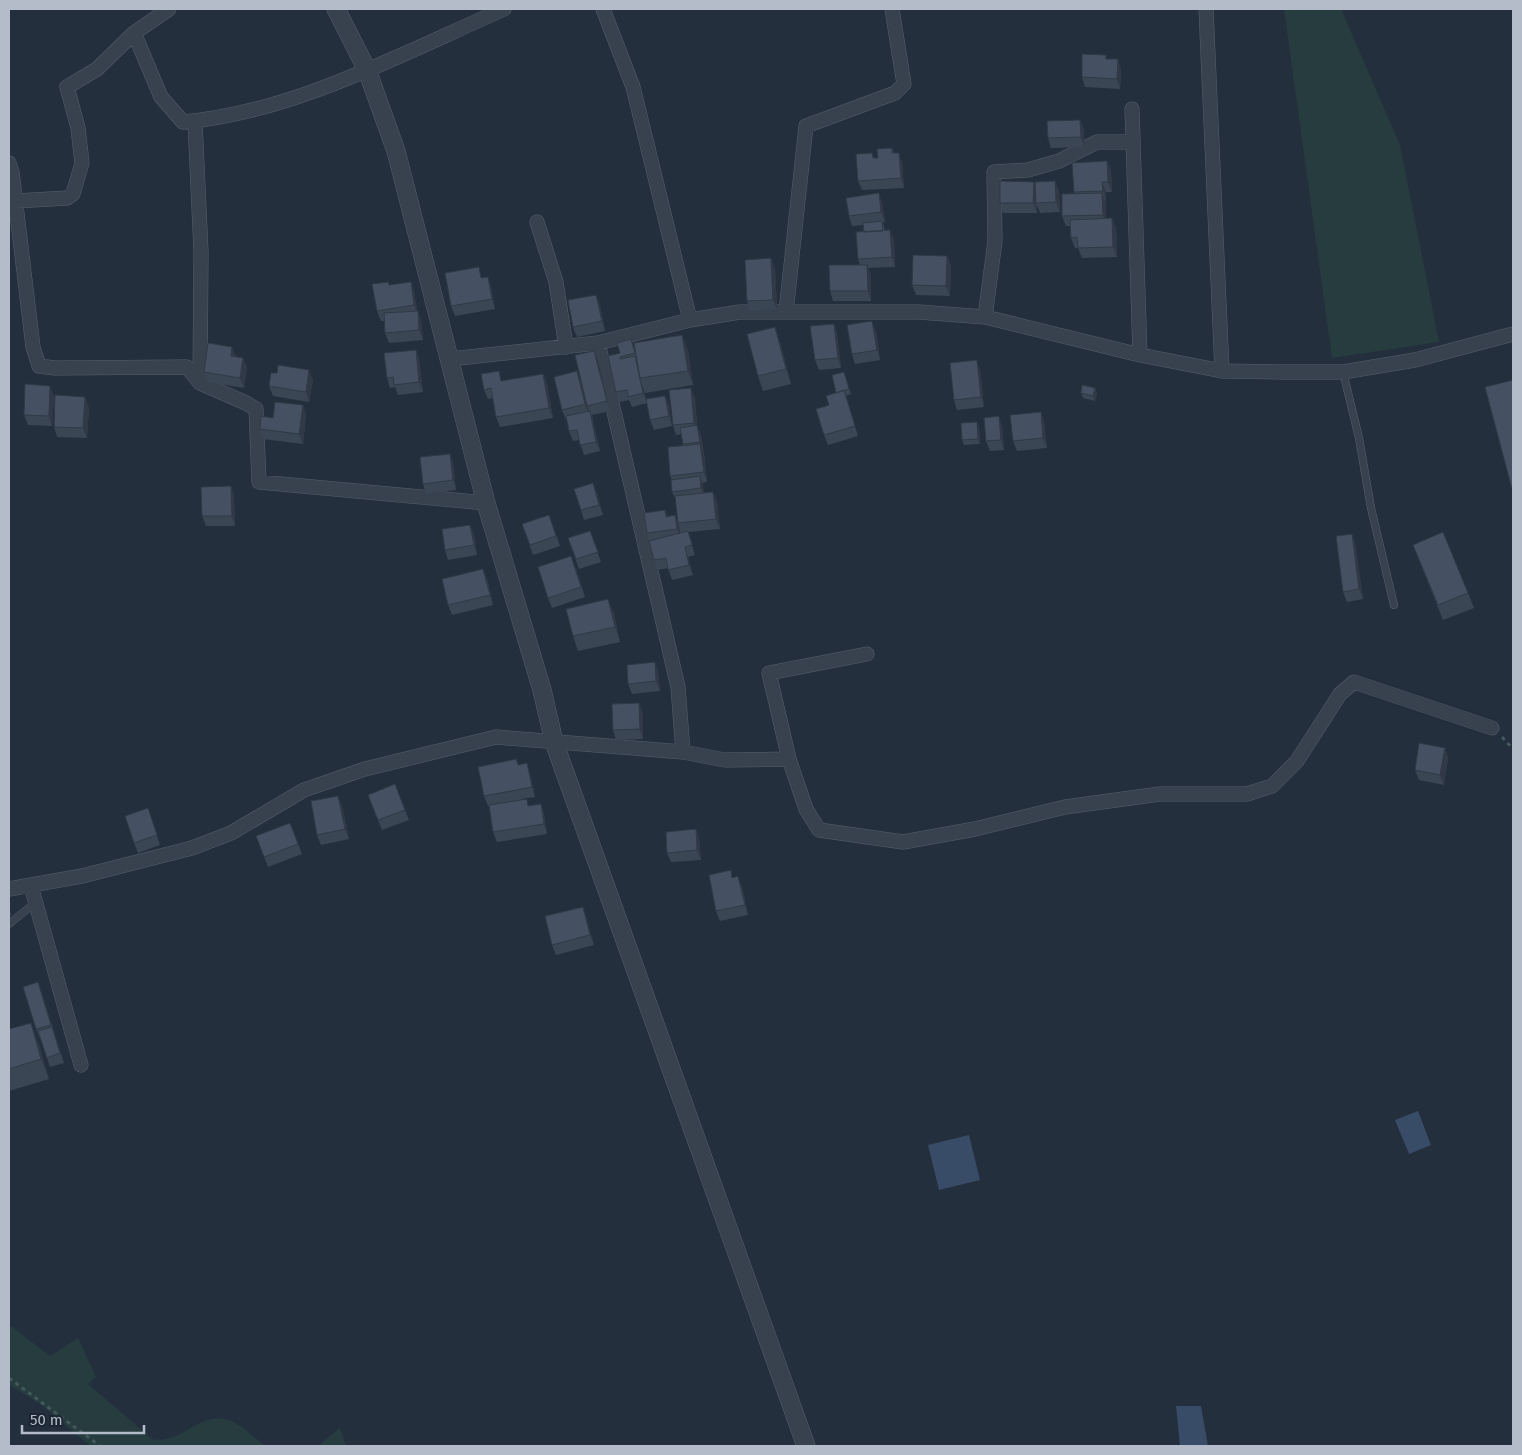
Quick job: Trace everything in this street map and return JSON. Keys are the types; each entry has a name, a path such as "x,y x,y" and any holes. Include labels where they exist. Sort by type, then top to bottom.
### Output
{"street":[{"path":"16,201 67,198 73,194 82,164 78,128 67,87 97,69 134,33 169,9"},
{"path":"336,9 366,70 396,151 486,503 542,690 554,742 806,1446"},
{"path":"134,33 161,97 183,122 277,104 366,70 504,9"},
{"path":"603,9 633,87 690,320"},
{"path":"786,312 806,126 895,93 904,84 892,9"},
{"path":"1206,9 1222,371"},
{"path":"1132,109 1140,355"},
{"path":"194,121 201,252 200,383"},
{"path":"985,317 995,242 994,172 1028,170 1059,161 1097,142 1133,142"},
{"path":"9,163 16,201 33,347 38,366 55,368 187,367 200,383 256,409 259,482 486,503"},
{"path":"537,222 556,282 566,347"},
{"path":"450,359 598,343 690,320 740,312 919,312 985,317 1140,355 1222,371 1343,372 1416,360 1513,334"},
{"path":"598,343 676,678 684,752"},
{"path":"868,654 769,673 789,758 806,809 819,830 904,842 1065,807 1160,794 1247,794 1272,786 1297,761 1340,694 1354,682 1492,728"},
{"path":"9,889 82,876 192,848 230,832 304,790 365,769 496,737 684,752 725,760 789,758"},
{"path":"31,886 81,1065"}],"lane":[{"path":"1343,372 1359,438 1371,508 1394,605"},
{"path":"9,924 36,902"}],"path":[{"path":"9,1378 100,1446"}],"green space":[{"path":"1284,9 1341,9 1400,145 1439,342 1332,358"},
{"path":"9,1327 12,1327 50,1356 78,1338 96,1377 88,1384 152,1439 162,1440 172,1437 210,1419 220,1418 240,1426 265,1446 90,1446 42,1405 9,1385"},
{"path":"340,1428 346,1446 318,1446"}],"water":[{"path":"1418,1111 1431,1145 1409,1154 1395,1120"},
{"path":"969,1135 980,1180 939,1190 928,1145"},
{"path":"1176,1406 1201,1406 1208,1446 1180,1446"}],"building":[{"path":"1082,54 1106,55 1106,59 1118,59 1117,79 1082,77"},
{"path":"1080,120 1081,137 1048,138 1047,121"},
{"path":"892,148 892,153 899,153 901,178 858,181 856,154 872,153 873,158 878,158 877,149"},
{"path":"1107,161 1108,182 1102,182 1103,191 1074,192 1072,163"},
{"path":"1000,181 1034,182 1033,203 1000,203"},
{"path":"1055,181 1056,202 1036,203 1035,182"},
{"path":"879,193 881,212 849,216 846,198"},
{"path":"1102,193 1103,215 1062,216 1062,194"},
{"path":"1112,218 1113,247 1078,248 1077,237 1071,238 1070,220"},
{"path":"882,221 883,231 864,232 863,223"},
{"path":"890,230 892,257 858,259 856,232"},
{"path":"913,255 947,256 946,286 912,285"},
{"path":"771,258 773,300 747,301 745,260"},
{"path":"829,265 867,265 868,291 830,291"},
{"path":"479,267 481,278 488,277 492,299 451,306 445,273"},
{"path":"388,282 389,285 411,282 414,305 377,311 372,284"},
{"path":"596,295 602,321 573,327 568,300"},
{"path":"418,311 419,330 385,333 384,313"},
{"path":"872,321 877,350 852,354 847,325"},
{"path":"834,324 838,358 815,360 810,326"},
{"path":"775,327 786,369 758,376 747,334"},
{"path":"682,335 688,371 640,378 634,343"},
{"path":"631,339 635,353 620,357 620,359 635,356 643,393 628,397 627,390 616,392 608,356 620,353 617,343"},
{"path":"208,343 232,347 231,356 243,358 240,378 204,372"},
{"path":"416,350 419,382 394,385 393,377 387,378 384,353"},
{"path":"594,351 607,401 587,406 575,355"},
{"path":"977,360 981,397 954,400 950,363"},
{"path":"278,365 309,370 306,392 269,386 271,373 277,373"},
{"path":"499,371 501,381 543,374 549,408 496,417 491,388 484,390 481,374"},
{"path":"577,371 585,404 562,410 554,377"},
{"path":"844,372 849,389 836,393 832,375"},
{"path":"1513,380 1513,489 1512,489 1485,387"},
{"path":"25,384 50,386 49,416 24,415"},
{"path":"1082,385 1095,388 1093,396 1081,393"},
{"path":"691,388 694,423 673,425 669,390"},
{"path":"844,390 855,426 824,435 816,409 829,405 826,396"},
{"path":"55,395 85,397 83,428 54,427"},
{"path":"665,396 669,416 650,420 646,399"},
{"path":"275,402 303,405 299,434 260,429 261,416 273,418"},
{"path":"590,411 596,442 580,445 577,430 569,431 566,416"},
{"path":"1041,412 1043,438 1013,441 1010,415"},
{"path":"999,416 1001,440 986,441 984,418"},
{"path":"977,422 978,439 962,440 961,423"},
{"path":"697,425 700,442 683,444 680,428"},
{"path":"700,444 704,472 670,476 668,447"},
{"path":"450,454 453,480 423,484 420,457"},
{"path":"700,476 701,488 672,492 671,480"},
{"path":"593,483 599,505 581,510 574,489"},
{"path":"231,486 232,516 202,516 201,487"},
{"path":"713,492 716,519 678,523 675,496"},
{"path":"665,510 666,517 675,515 677,529 647,533 644,513"},
{"path":"549,515 556,536 530,545 522,524"},
{"path":"470,525 474,545 445,550 442,529"},
{"path":"590,531 598,552 576,559 568,538"},
{"path":"688,531 692,545 685,547 689,565 668,570 666,558 654,560 649,541"},
{"path":"1443,532 1468,593 1438,605 1413,545"},
{"path":"1352,534 1359,589 1343,592 1336,536"},
{"path":"571,556 581,587 548,598 538,567"},
{"path":"483,569 490,595 448,605 442,579"},
{"path":"608,599 615,627 573,636 566,609"},
{"path":"655,662 656,681 628,684 627,665"},
{"path":"639,703 640,729 613,730 612,704"},
{"path":"1419,743 1445,748 1440,775 1415,770"},
{"path":"516,759 518,765 527,763 532,787 484,796 478,767"},
{"path":"395,784 405,810 378,820 368,795"},
{"path":"338,796 345,829 317,835 311,801"},
{"path":"527,799 528,806 541,804 544,824 493,832 489,805"},
{"path":"148,808 157,835 134,843 125,816"},
{"path":"290,823 298,844 264,857 256,836"},
{"path":"696,829 697,850 667,853 666,832"},
{"path":"731,870 732,878 738,876 745,905 716,911 709,875"},
{"path":"583,907 590,935 552,945 545,916"},
{"path":"38,982 51,1025 36,1029 23,987"},
{"path":"31,1023 41,1059 9,1069 9,1029"},
{"path":"52,1027 60,1053 47,1058 38,1031"}]}
